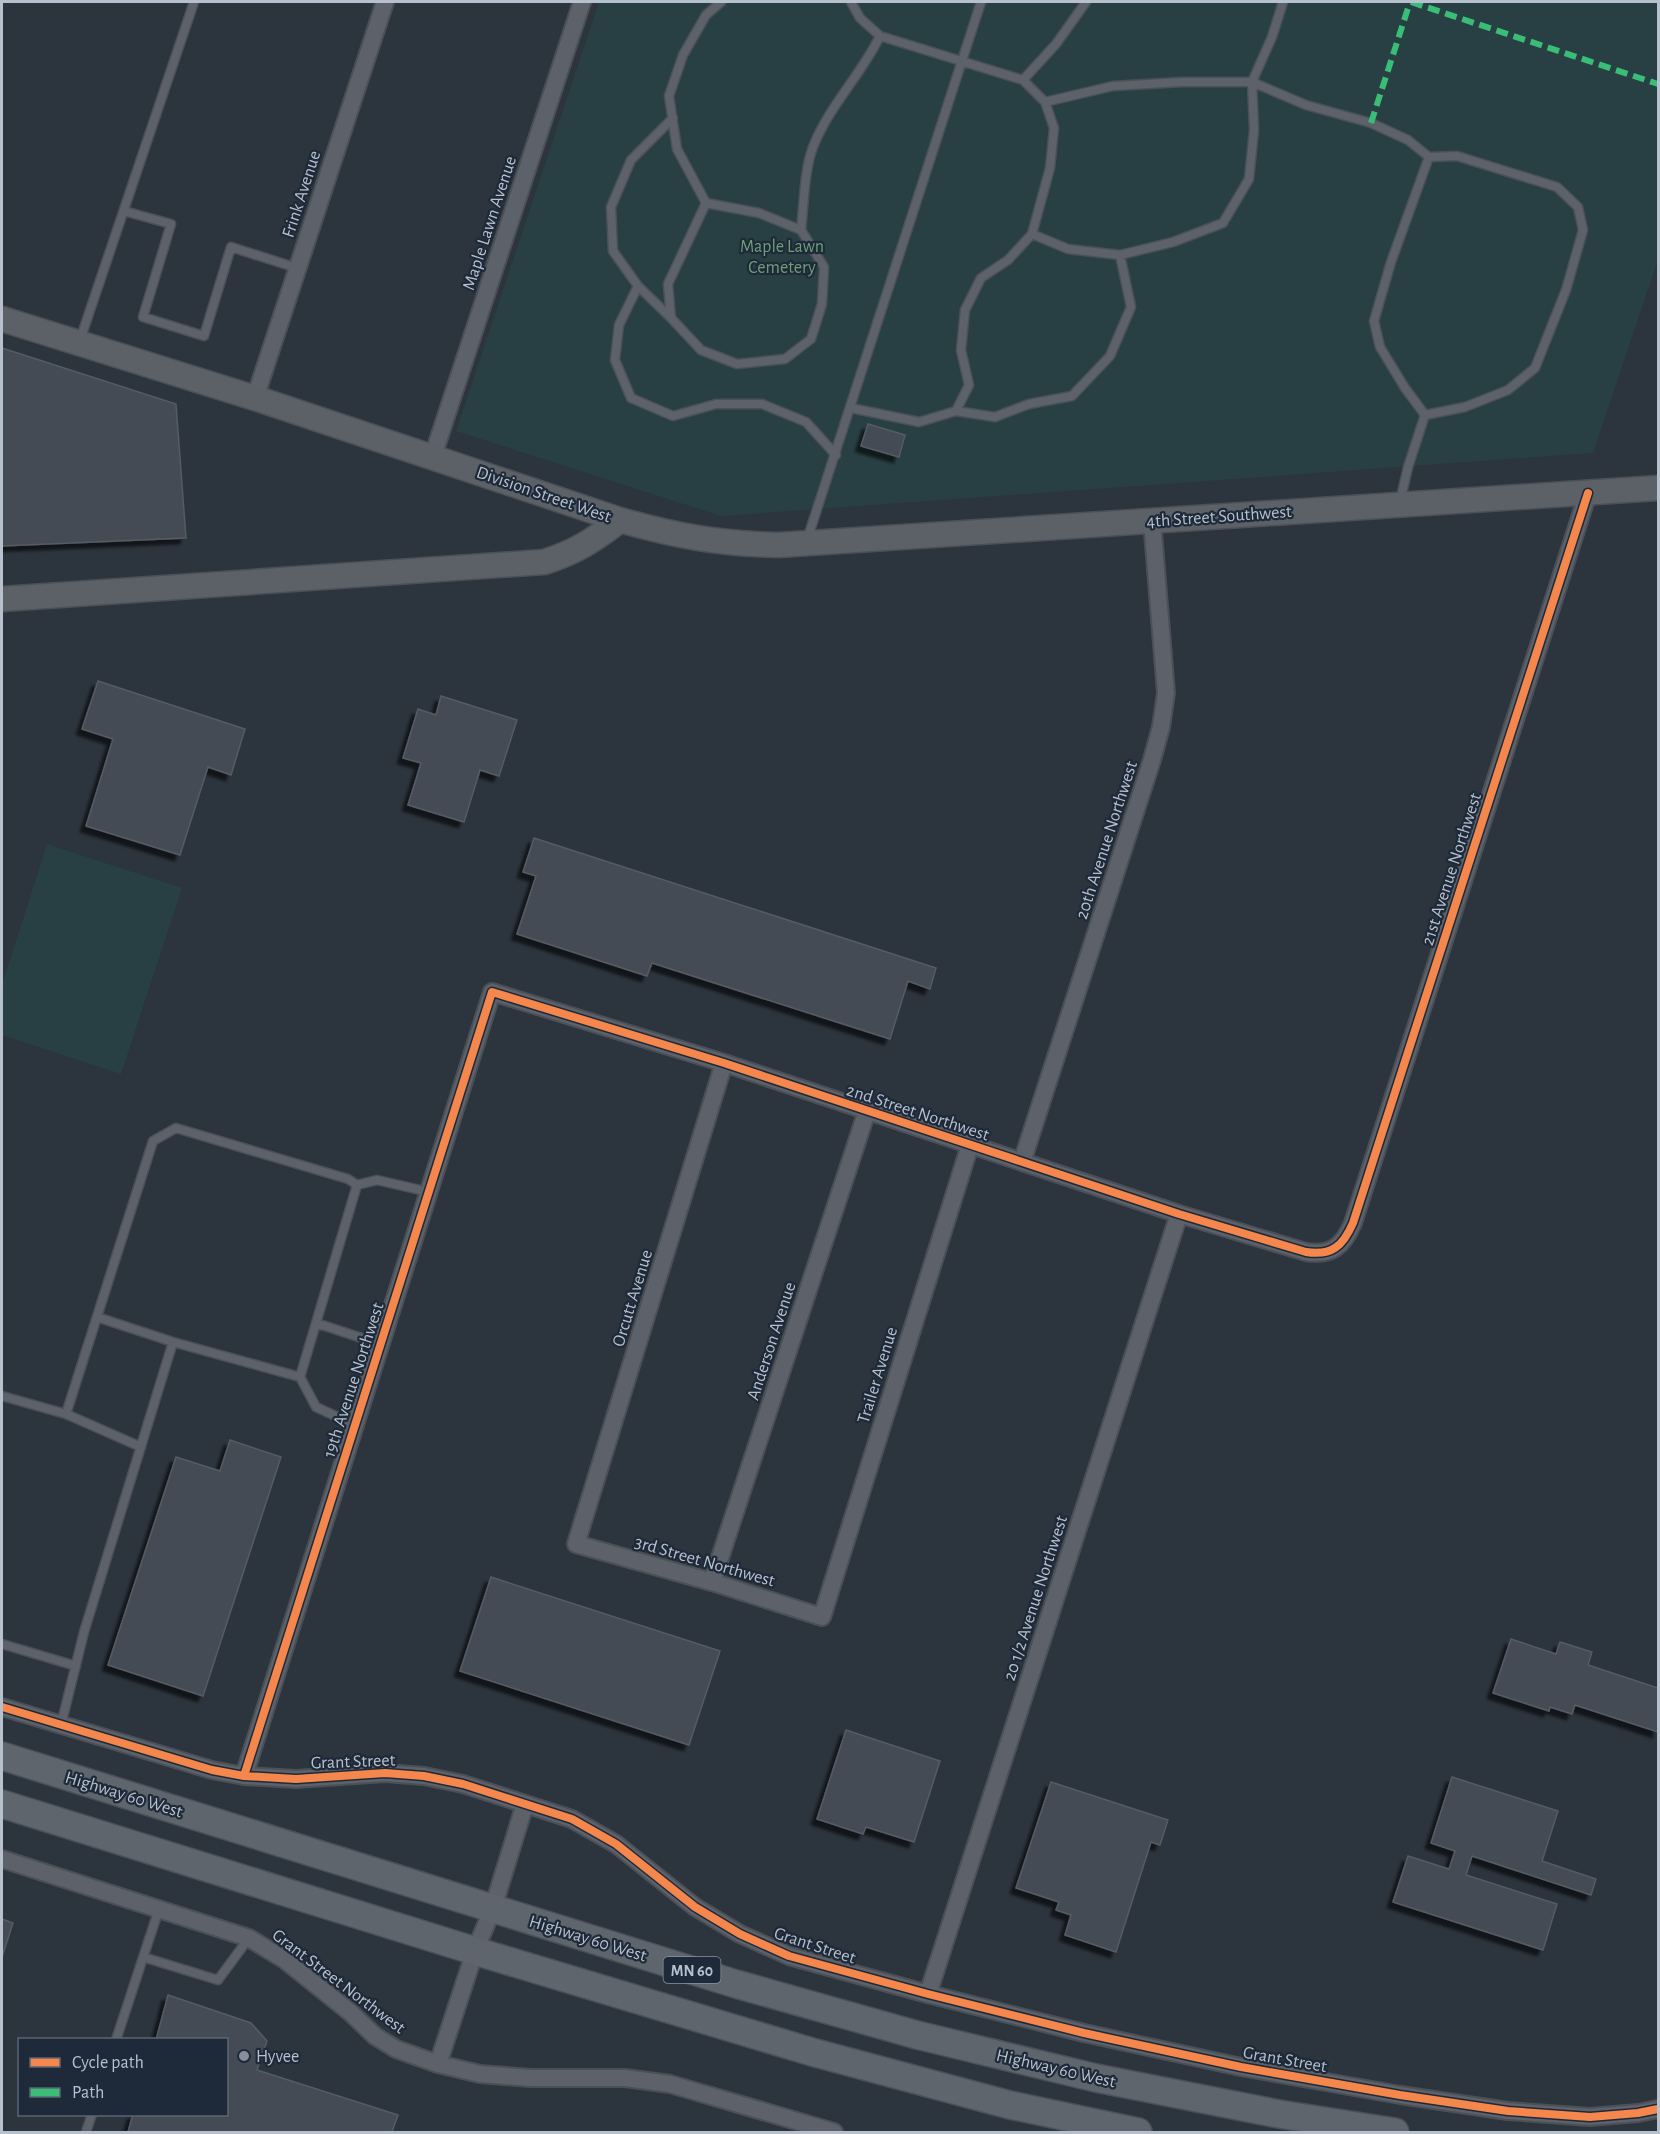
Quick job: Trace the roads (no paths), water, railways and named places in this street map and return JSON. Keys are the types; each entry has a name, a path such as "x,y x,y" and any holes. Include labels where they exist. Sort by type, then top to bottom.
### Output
{"main road":[{"name":"Highway 60 West","path":"2,1756 736,1984 917,2035 1096,2078 1279,2114 1395,2133"},
{"name":"MN 60","path":"2,1804 475,1951 812,2052 1010,2105 1138,2133"}],"street":[{"name":"Frink Avenue","path":"255,398 385,2"},
{"name":"Maple Lawn Avenue","path":"433,456 582,2"},
{"name":"Division Street West","path":"2,319 255,398 621,520"},
{"name":"4th Street Southwest","path":"621,520 703,539 735,544 779,545 1659,488"},
{"name":"21st Avenue Northwest","path":"1334,1249 1346,1238 1353,1223 1588,493"},
{"name":"Division Street West","path":"2,599 544,562 570,554 621,520"},
{"name":"20th Avenue Northwest","path":"1022,1162 1161,727 1166,693 1152,520"},
{"name":"2nd Street Northwest","path":"492,992 724,1064 1179,1214 1306,1252 1320,1254 1334,1249"},
{"name":"19th Avenue Northwest","path":"244,1776 492,992"},
{"name":"Orcutt Avenue","path":"576,1544 724,1064"},
{"name":"Anderson Avenue","path":"712,1582 867,1112"},
{"name":"Trailer Avenue","path":"822,1617 970,1145"},
{"name":"20 1/2 Avenue Northwest","path":"928,1994 1179,1214"},
{"name":"3rd Street Northwest","path":"576,1544 712,1582 822,1617"},
{"name":"Grant Street","path":"2,1707 212,1770 244,1776 296,1779 385,1773 424,1776 463,1784 572,1819 616,1844 695,1907 740,1934 789,1956 1095,2036 1241,2067 1508,2111 1613,2116 1659,2109"},
{"path":"438,2064 475,1951 493,1908 525,1804"},
{"name":"Grant Street Northwest","path":"2,1859 249,1938 285,1960 351,2013 375,2036 396,2049 438,2064 480,2074 531,2078 625,2078 670,2084 834,2133"}],"lane":[{"path":"79,343 194,2"},
{"path":"706,203 677,149 669,96 683,55 706,15 721,2"},
{"path":"851,2 860,18 880,36 1023,80 1046,102 1054,128 1050,168 1032,234 1008,260 981,278 965,310 961,350 969,386 956,411"},
{"path":"806,543 981,2"},
{"path":"1023,80 1056,44 1086,2"},
{"path":"1032,234 1068,249 1120,255 1173,242 1223,223 1248,179 1254,130 1252,82 1272,37 1283,2"},
{"path":"801,230 805,187 813,148 835,105 870,56 880,36"},
{"path":"1046,102 1113,86 1182,82 1252,82 1306,105 1371,123 1408,140 1429,157 1457,156 1557,187 1578,207 1583,230 1566,290 1535,368 1508,390 1465,407 1425,415"},
{"path":"672,118 631,160 611,207 614,251 638,286 701,350 737,364 785,359 811,339 822,304 824,267 801,230 759,213 706,203"},
{"path":"1425,415 1380,347 1374,321 1390,262 1429,157"},
{"path":"671,318 668,284 706,203"},
{"path":"124,211 171,224 143,317 204,336 231,247 297,268"},
{"path":"851,408 919,422 956,411 995,417 1029,404 1072,396 1110,356 1131,307 1120,255"},
{"path":"638,286 619,325 615,360 631,398 673,416 716,404 762,404 806,422 836,454"},
{"path":"1399,505 1408,467 1425,415"},
{"path":"66,1414 153,1141 176,1128 348,1179 357,1185 377,1180 429,1192"},
{"path":"355,1425 316,1407 300,1377 357,1185"},
{"path":"97,1317 173,1342 300,1377"},
{"path":"316,1323 380,1344"},
{"path":"61,1725 84,1632 173,1342"},
{"path":"2,1396 66,1414 141,1447"},
{"path":"2,1644 76,1666"},
{"path":"117,2038 159,1908"},
{"path":"143,1957 218,1980 249,1938"},
{"path":"86,2133 92,2116"}],"place":[{"name":"Hyvee","path":"244,2056"}],"park label":[{"name":"Maple Lawn Cemetery","path":"782,256"}]}
